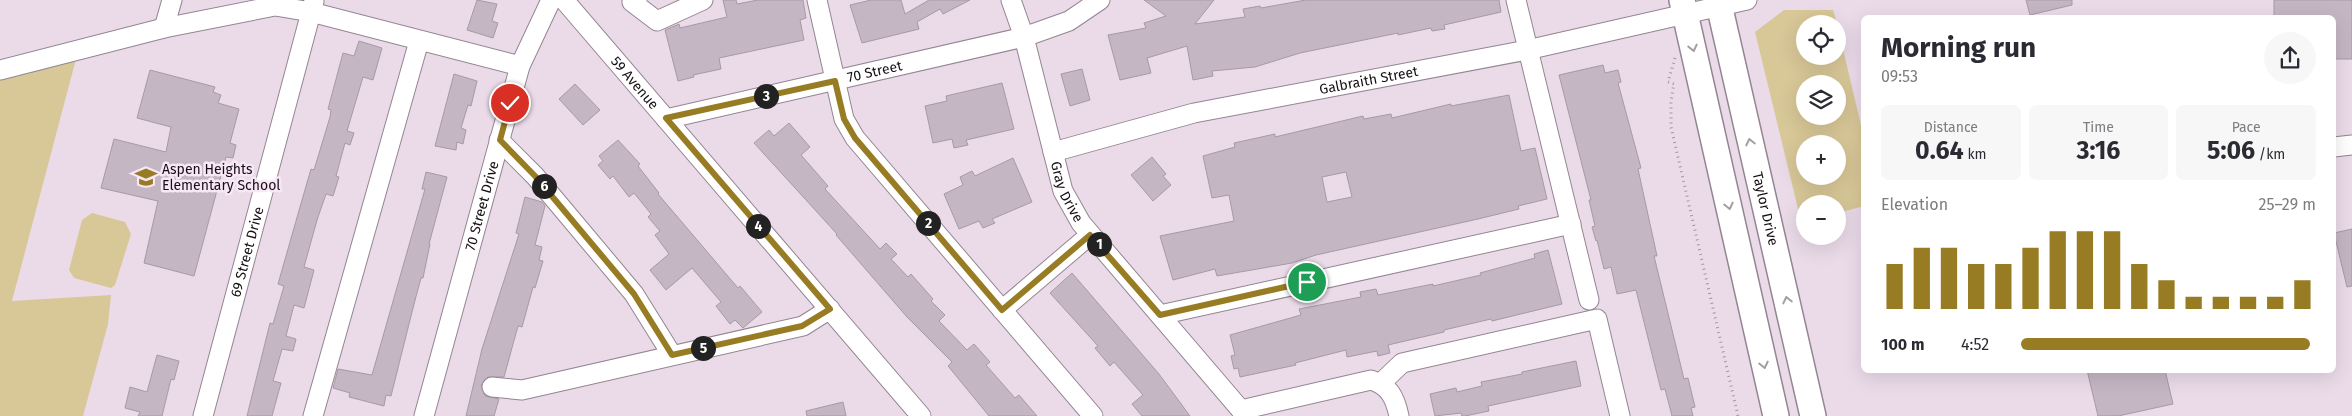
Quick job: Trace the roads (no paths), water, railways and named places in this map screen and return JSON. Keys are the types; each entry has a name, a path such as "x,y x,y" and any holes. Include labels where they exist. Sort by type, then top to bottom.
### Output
{"main road":[{"name":"Taylor Drive","path":"1718,3 1814,416"},
{"path":"1684,7 1776,416"}],"street":[{"path":"164,28 172,0"},
{"name":"70 Street Drive","path":"424,416 520,66 551,0"},
{"name":"59 Avenue","path":"564,0 921,416"},
{"path":"637,0 632,2 657,20 703,0"},
{"path":"817,0 844,119 855,138 1093,416"},
{"name":"Gray Drive","path":"1011,0 1024,38 1063,191 1081,224 1243,413 1363,380 1381,383"},
{"name":"70 Street","path":"666,118 1024,38 1069,21 1100,0"},
{"path":"1516,0 1589,300"},
{"name":"Galbraith Street","path":"1053,152 1194,113 1527,50 1684,7 1747,0"},
{"path":"0,70 164,28 275,6 312,6 419,41 520,66"},
{"name":"69 Street Drive","path":"203,416 312,6"},
{"path":"313,416 419,41"},
{"path":"500,140 535,176 634,294 672,355"},
{"path":"2336,148 2352,144"},
{"path":"1160,315 1571,224"},
{"path":"1002,310 1090,235"},
{"path":"492,387 522,390 802,326 830,309"},
{"path":"1399,416 1392,393 1381,383 1402,362 1597,319 1620,416"}],"place":[{"name":"Aspen Heights Elementary School","path":"146,177"}]}
